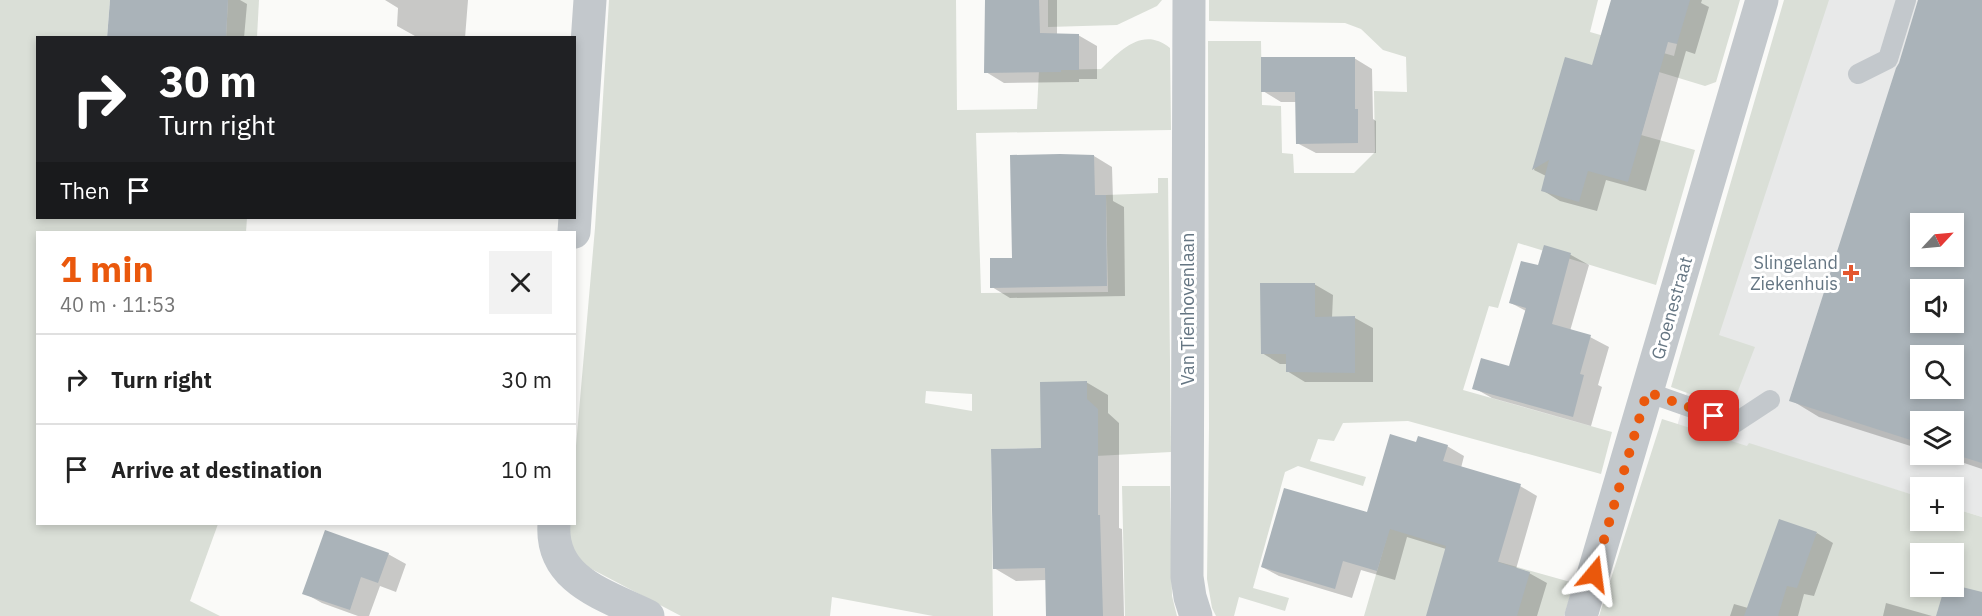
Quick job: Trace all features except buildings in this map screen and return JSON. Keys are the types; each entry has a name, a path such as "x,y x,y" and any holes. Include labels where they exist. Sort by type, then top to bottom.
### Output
{"street":[{"path":"576,203 590,0"},
{"name":"Van Tienhovenlaan","path":"1189,0 1187,577 1196,616"},
{"name":"Groenestraat","path":"1581,616 1762,0"},
{"path":"554,525 553,534 560,560 578,581 648,616"}],"lane":[{"path":"1858,74 1888,59 1906,0"},
{"path":"1647,392 1735,423 1770,400"}],"shaded area":[{"path":"0,0 110,0 107,36 36,36 36,219 247,219 246,231 36,231 36,525 218,525 190,601 220,616 0,616"},
{"path":"228,0 259,0 257,36 226,36"},
{"path":"609,0 956,0 957,110 1037,109 1039,70 1101,69 1125,48 1142,40 1151,39 1170,48 1171,130 976,133 981,293 1108,292 1106,195 1158,193 1158,178 1168,178 1171,452 1077,457 1041,448 991,449 993,616 933,616 832,597 830,616 681,616 582,564 571,547 568,525 576,525 576,446 595,228","holes":["926,391 972,394 972,411 925,403"]},
{"path":"1048,0 1162,0 1157,6 1117,25 1048,27"},
{"path":"1209,0 1598,0 1590,32 1674,56 1677,44 1668,0 1740,0 1716,82 1705,86 1659,72 1641,135 1695,150 1656,285 1518,243 1498,308 1489,306 1463,390 1612,432 1601,474 1408,421 1343,423 1334,441 1318,439 1310,461 1366,477 1363,486 1298,466 1285,472 1253,588 1289,598 1285,611 1239,597 1234,616 1216,616 1212,608 1207,579 1208,41 1261,41 1262,105 1281,106 1282,153 1293,154 1294,173 1354,173 1375,152 1374,91 1407,92 1406,57 1383,50 1361,29 1345,23 1209,21"},
{"path":"1784,0 1829,0 1719,335 1755,347 1731,409 1671,387"},
{"name":"Slingeland Ziekenhuis","path":"1799,0 1982,0 1982,517 1964,511 1964,477 1910,477 1910,494 1748,446 1672,444"},
{"path":"1662,419 1747,446 1749,443 1910,494 1910,531 1964,531 1964,511 1982,517 1982,616 1599,616"},
{"path":"1404,478 1467,553 1574,583 1564,616 1364,616"},
{"path":"1122,486 1170,486 1172,596 1177,616 1125,616"}],"place":[{"name":"Slingeland Ziekenhuis","path":"1851,273"}],"route":[{"path":"1594,574 1647,392 1714,416"}]}
